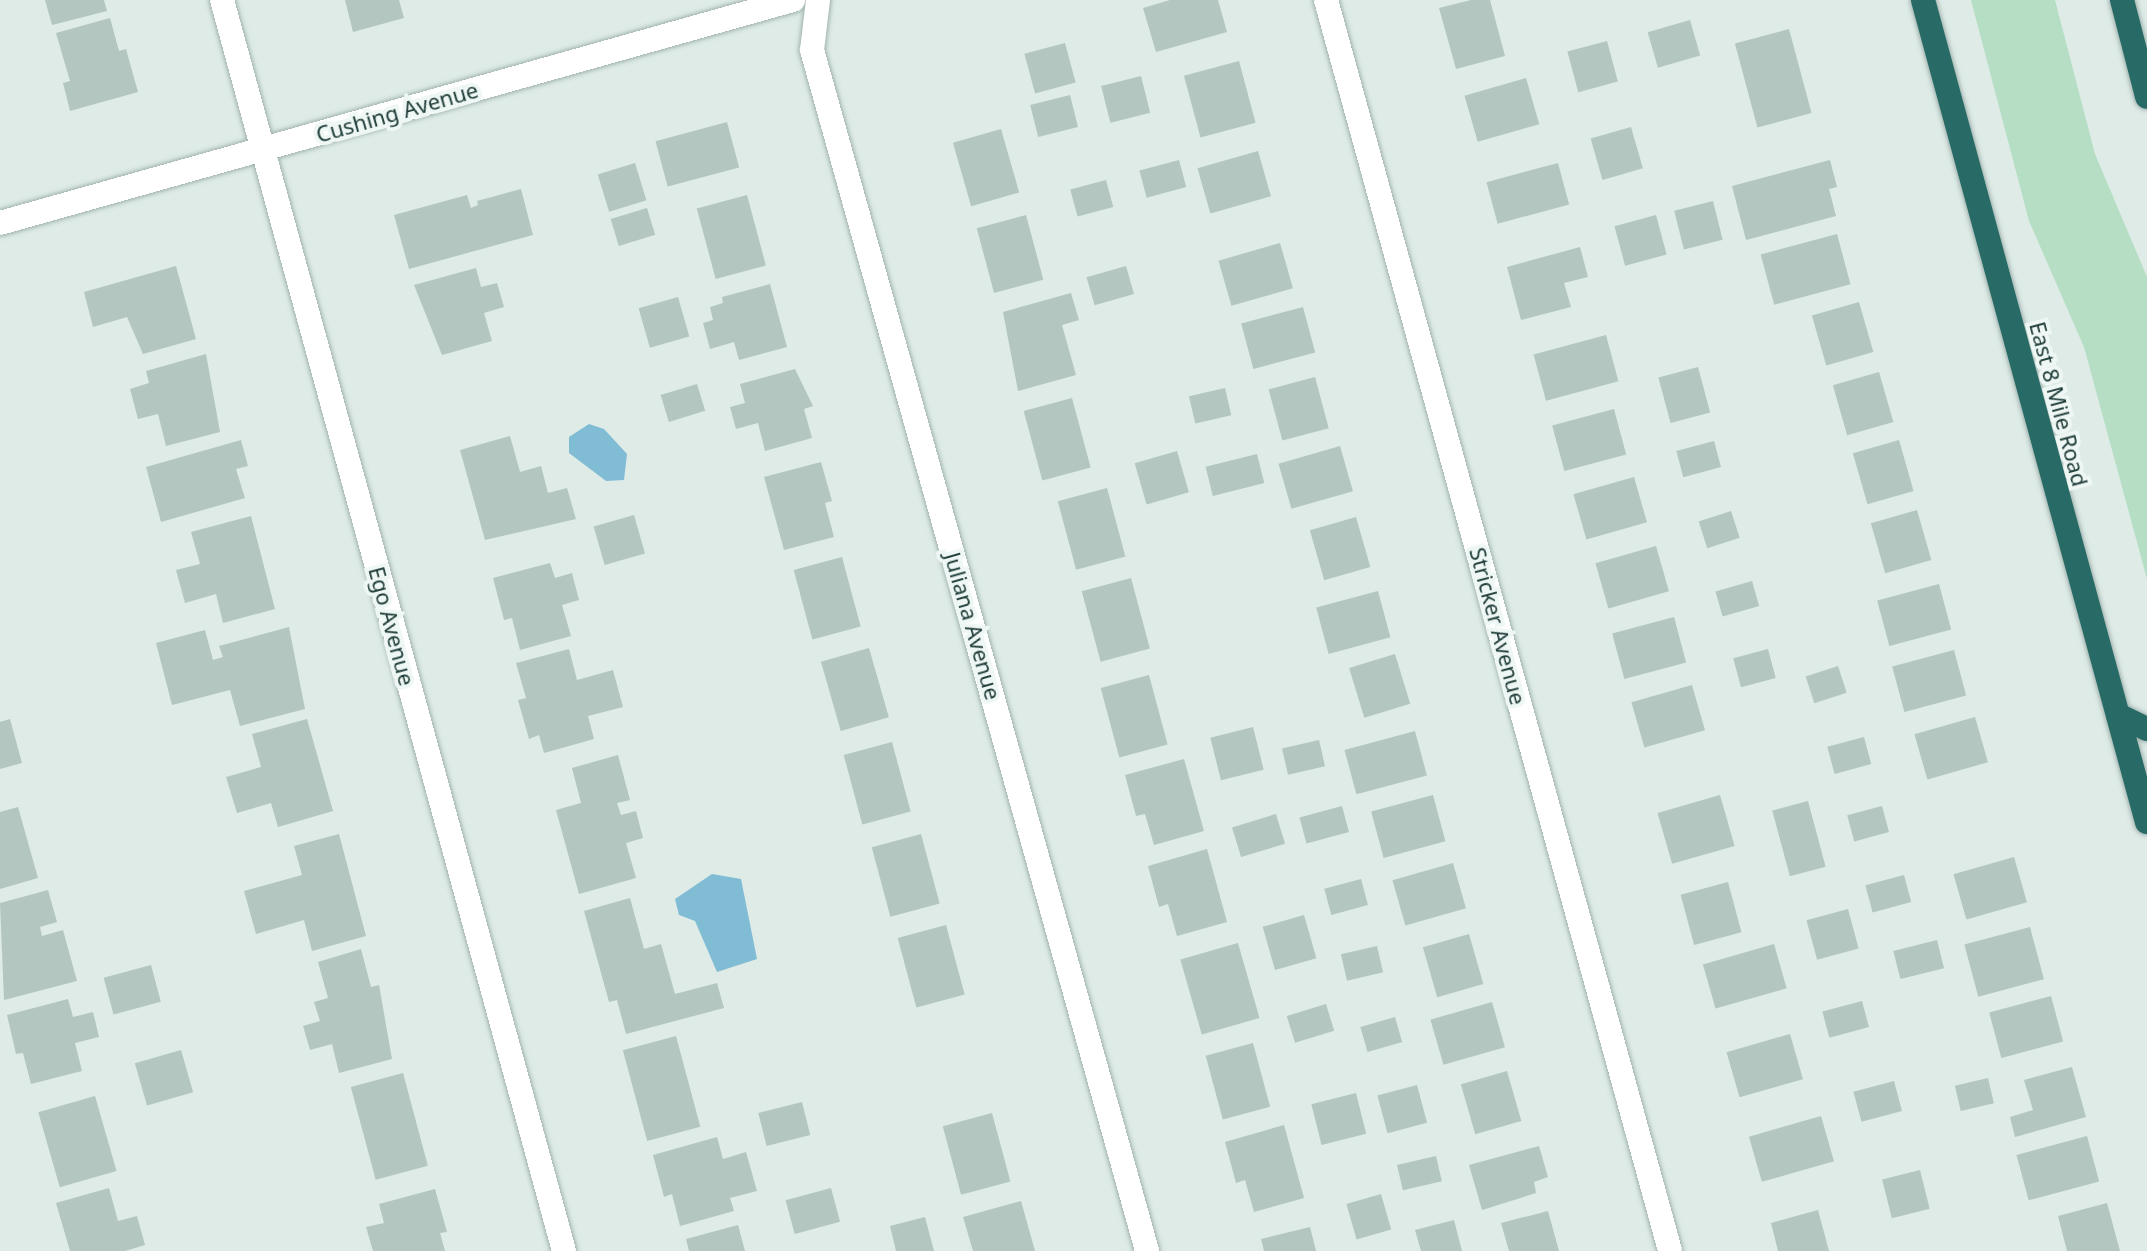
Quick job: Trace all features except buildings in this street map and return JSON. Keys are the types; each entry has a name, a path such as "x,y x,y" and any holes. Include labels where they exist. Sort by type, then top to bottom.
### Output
{"highway":[{"name":"East 8 Mile Road","path":"1923,0 2147,822"},
{"path":"2122,0 2147,97"},
{"path":"2118,715 2147,729"}],"street":[{"name":"Ego Avenue","path":"222,0 564,1251"},
{"name":"Cushing Avenue","path":"0,223 793,0"},
{"name":"Juliana Avenue","path":"818,0 812,50 1147,1251"},
{"name":"Stricker Avenue","path":"1326,0 1670,1251"}],"green space":[{"path":"1971,0 2055,0 2095,154 2147,277 2147,579 2084,347 2029,221"}],"water":[{"path":"589,424 604,429 627,454 624,480 606,481 569,453 569,437"},
{"path":"712,874 741,879 757,959 717,972 695,921 679,915 675,899"}]}
